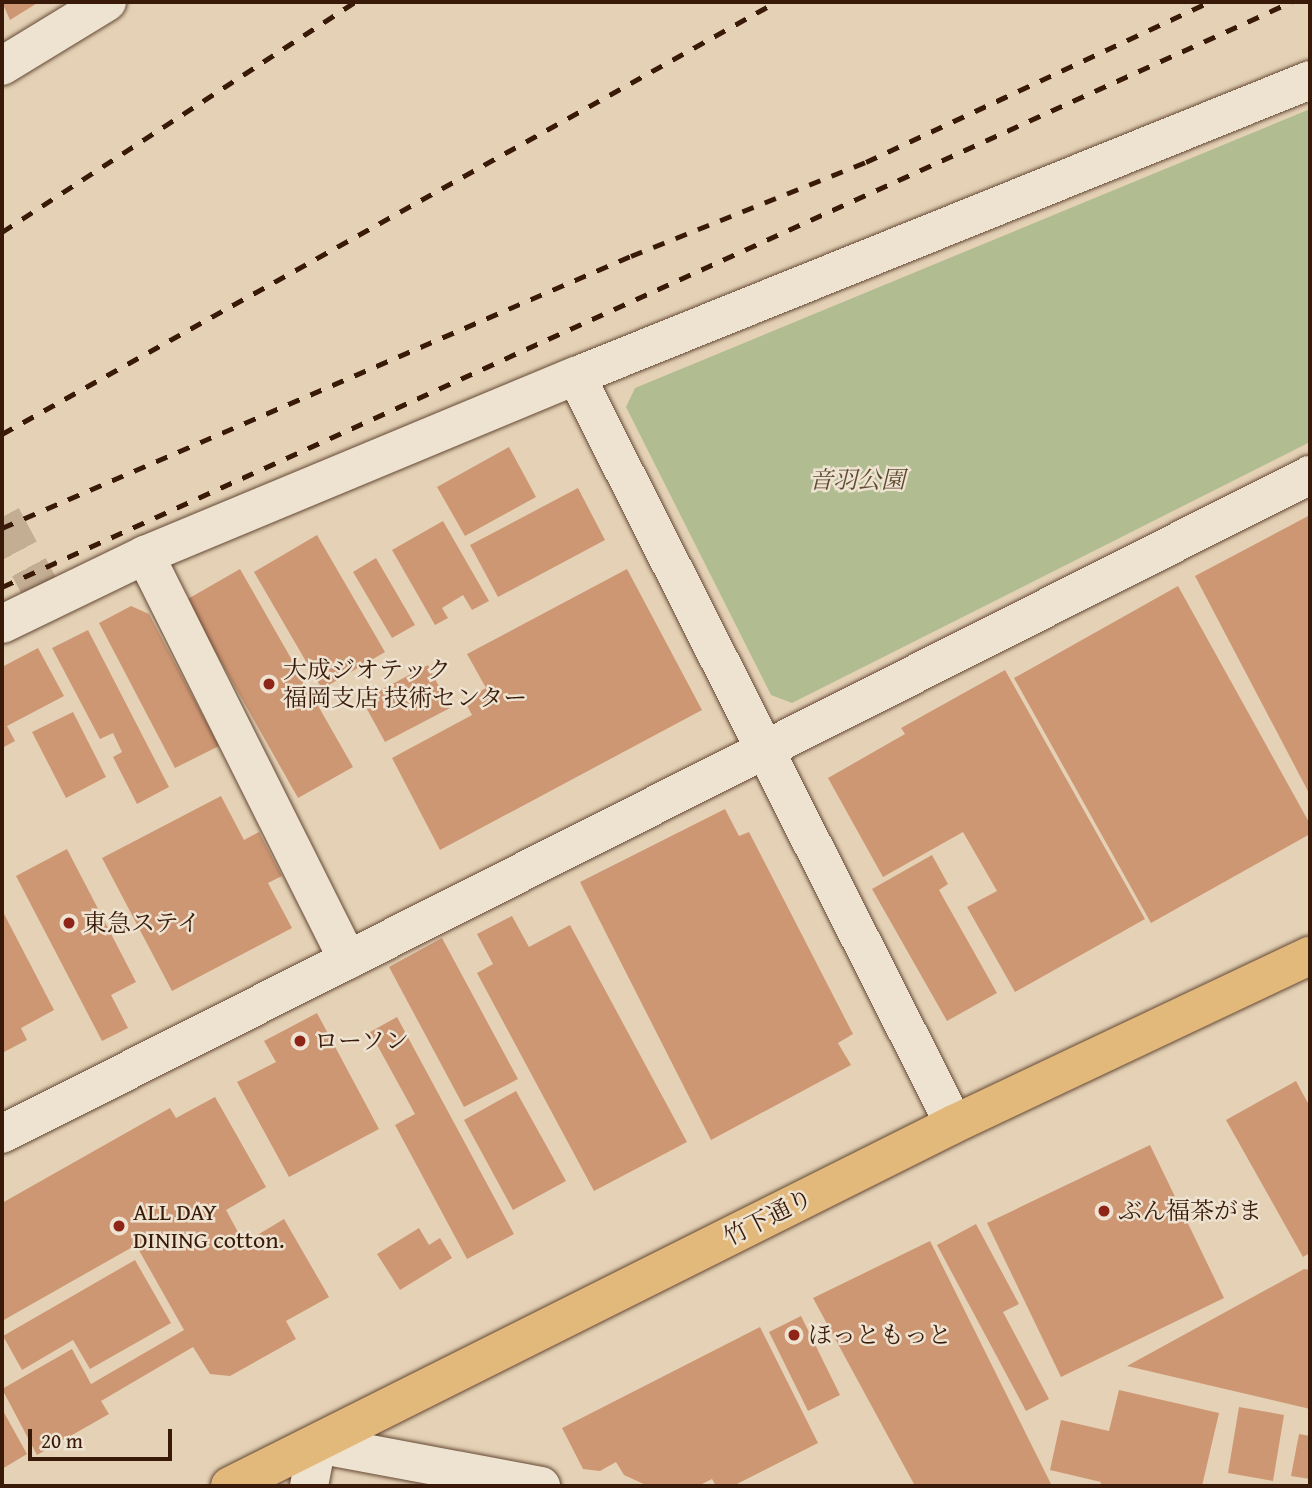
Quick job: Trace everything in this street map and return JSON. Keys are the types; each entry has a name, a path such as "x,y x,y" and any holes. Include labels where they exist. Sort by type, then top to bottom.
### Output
{"highway":[{"name":"竹下通り","path":"230,1486 954,1124 1310,956"}],"street":[{"path":"2,66 107,2"},
{"path":"2,624 145,555 576,376 1310,80"},
{"path":"576,376 954,1124"},
{"path":"2,1135 1310,475"},
{"path":"145,555 348,960"},
{"path":"309,1486 317,1444 466,1469 541,1486"}],"green space":[{"name":"音羽公園","path":"1310,109 1310,442 792,703 771,695 626,407 635,388"}],"building":[{"path":"2,2 39,2 10,20"},
{"path":"509,447 536,497 465,536 437,487"},
{"path":"578,488 605,540 498,597 470,545"},
{"path":"1310,515 1310,795 1195,576"},
{"path":"443,521 489,601 472,610 463,595 442,608 448,618 435,625 392,550"},
{"path":"317,535 385,652 322,689 254,572"},
{"path":"376,558 415,625 392,638 353,572"},
{"name":"大成ジオテック 福岡支店 技術センター","path":"240,569 353,767 298,798 186,600"},
{"path":"627,569 702,710 440,850 392,758 472,715 464,700 486,688 467,654"},
{"path":"1178,586 1310,824 1310,834 1151,923 1014,678"},
{"path":"131,606 149,614 219,746 175,768 99,623"},
{"path":"88,630 169,787 137,804 113,757 122,752 113,733 100,739 52,648"},
{"path":"38,648 64,696 7,726 15,741 2,748 2,667"},
{"path":"428,665 450,708 385,742 362,700"},
{"path":"1005,670 1145,919 1015,992 967,907 997,891 963,832 883,877 828,778 905,734 901,728"},
{"path":"73,712 106,777 66,798 32,732"},
{"path":"221,796 244,840 259,832 282,876 268,883 292,928 172,991 102,858"},
{"path":"725,809 739,836 749,832 853,1034 838,1043 851,1065 711,1140 580,882"},
{"path":"67,849 136,982 111,995 128,1028 102,1041 16,876"},
{"path":"932,855 948,884 939,890 997,993 947,1021 872,889"},
{"path":"2,910 54,1010 21,1028 27,1040 2,1053"},
{"path":"512,916 529,947 570,925 687,1142 594,1191 477,973 493,964 477,934"},
{"path":"442,938 518,1079 464,1107 389,967"},
{"path":"317,1013 379,1129 289,1177 237,1082 276,1062 264,1041"},
{"path":"397,1017 514,1234 467,1259 395,1125 415,1114 370,1032"},
{"path":"1296,1081 1310,1107 1310,1253 1303,1257 1226,1120"},
{"path":"516,1091 566,1181 513,1210 464,1120"},
{"name":"ALL DAY DINING cotton.","path":"215,1097 266,1187 226,1210 244,1243 284,1219 329,1297 286,1321 296,1339 230,1376 210,1374 193,1347 101,1401 109,1414 37,1455 2,1389 72,1349 91,1384 184,1330 136,1245 2,1321 2,1203 170,1108 176,1118"},
{"path":"1150,1145 1224,1298 1061,1377 987,1223"},
{"path":"976,1224 1019,1304 1003,1312 1049,1399 1026,1411 937,1245"},
{"path":"419,1228 429,1245 440,1238 452,1258 400,1290 377,1254"},
{"path":"930,1241 1052,1486 915,1486 813,1298"},
{"path":"135,1260 171,1323 90,1369 73,1340 22,1370 3,1336"},
{"path":"1304,1269 1310,1270 1310,1409 1127,1366"},
{"path":"801,1316 840,1395 808,1411 769,1332"},
{"path":"760,1327 818,1443 733,1486 716,1486 712,1479 698,1486 648,1486 624,1475 616,1462 600,1471 583,1469 562,1428"},
{"path":"1119,1390 1219,1413 1202,1486 1100,1486 1101,1482 1050,1470 1061,1420 1109,1431"},
{"path":"1239,1407 1284,1415 1273,1481 1228,1473"},
{"path":"2,1409 27,1454 2,1469"},
{"path":"1299,1434 1310,1436 1310,1479 1291,1476"}],"tunnel":[{"path":"2,517 47,601"}],"railway":[{"path":"2,232 355,2"},
{"path":"2,434 776,2"},
{"path":"2,528 631,256 866,162 1209,2"},
{"path":"2,587 1291,2"}],"place":[{"name":"大成ジオテック 福岡支店 技術センター","path":"269,684"},
{"name":"東急ステイ","path":"69,923"},
{"name":"ローソン","path":"300,1041"},
{"name":"ぶん福茶がま","path":"1104,1211"},
{"name":"ALL DAY DINING cotton.","path":"119,1226"},
{"name":"ほっともっと","path":"794,1335"}]}
